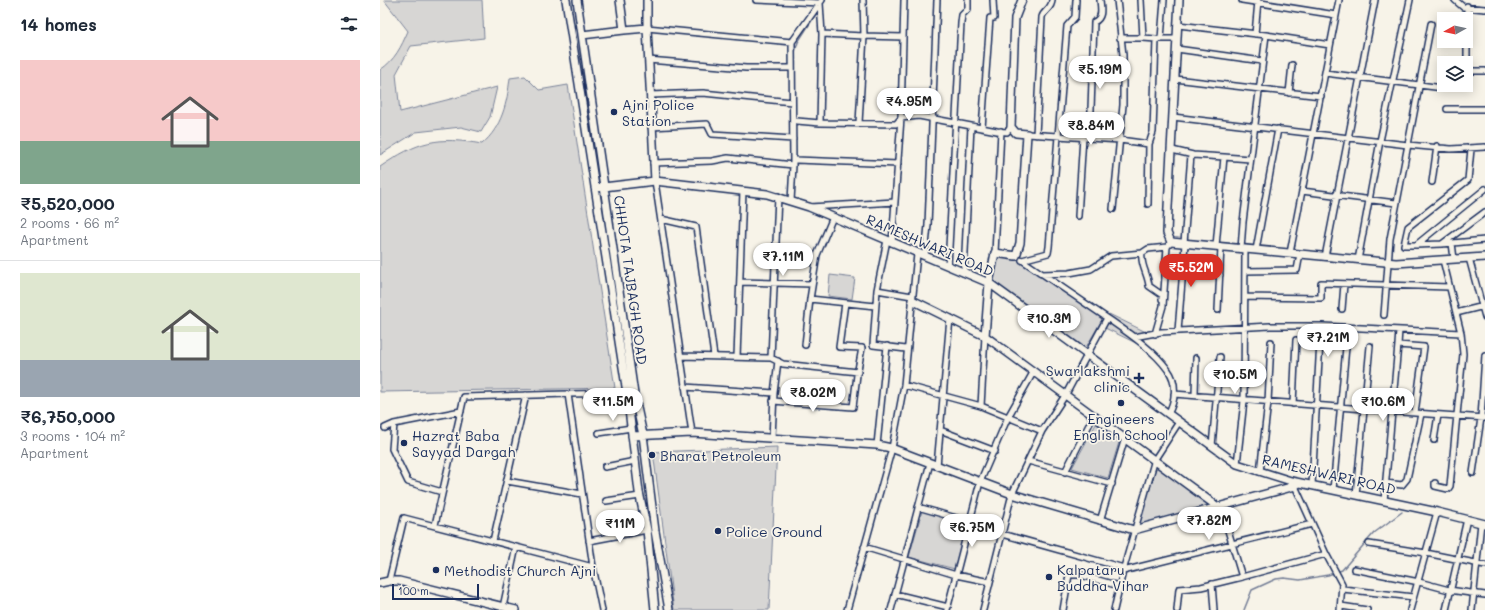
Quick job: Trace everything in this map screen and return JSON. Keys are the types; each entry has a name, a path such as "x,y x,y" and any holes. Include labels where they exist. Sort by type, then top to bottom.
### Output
{"street":[{"path":"566,0 626,393 640,496 647,530 655,610"},
{"name":"CHHOTA TAJBAGH ROAD","path":"577,0 634,394 643,435 655,531 669,610"},
{"path":"620,0 624,30"},
{"path":"647,0 648,60 653,163 692,433"},
{"path":"756,0 821,1"},
{"path":"859,123 864,36 863,0"},
{"path":"904,0 901,118 895,202 889,241 877,290 872,345 906,349"},
{"path":"925,256 928,226 937,0"},
{"path":"948,266 962,15 968,9 968,0"},
{"path":"982,128 990,18 994,18 993,0"},
{"path":"797,121 820,123 896,124 901,118 919,116 956,124 1007,132 1011,126 1015,18 1022,0"},
{"path":"1036,135 1042,17 1043,14 1049,9 1052,0"},
{"path":"1022,260 1048,253 1059,136 1067,26 1075,17 1076,0"},
{"path":"1090,138 1094,22 1098,20 1101,15 1100,0"},
{"path":"1113,209 1123,105 1123,55 1117,0"},
{"path":"1141,0 1143,38"},
{"path":"1148,204 1149,144 1153,132 1159,39 1164,0"},
{"path":"1155,334 1163,302 1169,245 1167,233 1168,207 1179,0"},
{"path":"1242,0 1258,1 1336,15"},
{"path":"1290,253 1339,0"},
{"path":"1326,257 1375,0"},
{"path":"1358,260 1368,200 1410,0"},
{"path":"1455,0 1463,7 1467,6 1485,9"},
{"path":"820,123 822,34 821,1"},
{"path":"791,201 795,162 792,102 792,42 821,1"},
{"path":"1255,34 1258,1"},
{"path":"1467,6 1467,66 1471,70 1485,71"},
{"path":"1384,315 1387,285 1387,262 1396,203 1431,24"},
{"path":"1178,25 1266,35 1330,45"},
{"path":"582,35 647,28 792,42"},
{"path":"822,34 903,37"},
{"path":"1237,464 1244,399 1245,271 1243,222 1266,35"},
{"path":"1120,38 1177,38"},
{"path":"1177,49 1262,61"},
{"path":"648,60 746,68 792,68"},
{"path":"1290,93 1292,65"},
{"path":"1325,73 1437,87"},
{"path":"1175,79 1259,90 1321,96"},
{"path":"650,95 703,93 792,102"},
{"path":"1448,109 1485,109"},
{"path":"1173,117 1408,145 1437,146 1451,149 1485,147"},
{"path":"651,127 707,124 712,134 793,139"},
{"path":"964,273 971,126"},
{"path":"1011,126 1016,133 1120,140 1149,144"},
{"path":"1256,250 1278,129"},
{"path":"981,406 988,283 995,253 1001,131"},
{"path":"1016,256 1020,242 1027,134"},
{"path":"1078,216 1083,137"},
{"path":"1432,182 1437,146"},
{"path":"1471,149 1468,180 1408,227 1404,245 1442,244 1485,240"},
{"path":"1172,150 1191,155 1250,159"},
{"path":"1178,330 1191,155"},
{"path":"1218,310 1220,275 1218,247 1224,157"},
{"path":"653,163 712,161 728,158 795,162 898,164"},
{"name":"RAMESHWARI ROAD","path":"595,188 655,181 778,196 809,207 988,283 1237,464 1297,484 1437,512 1483,524"},
{"path":"1416,245 1485,189"},
{"path":"737,357 744,191"},
{"path":"1302,191 1396,203"},
{"path":"771,358 778,196"},
{"path":"809,207 895,202"},
{"path":"1442,244 1485,212"},
{"path":"805,344 817,255 833,217"},
{"path":"661,219 696,227 714,356"},
{"path":"1452,243 1454,260"},
{"path":"1042,274 1091,269 1111,256 1142,253 1148,249 1185,244 1387,262 1454,260 1485,257"},
{"path":"995,253 1016,256 1134,337 1169,371 1174,394 1174,404 1168,414"},
{"path":"1142,253 1142,264 1147,273 1150,286 1162,295 1163,302"},
{"path":"847,610 892,448 904,385 906,349 917,254"},
{"path":"1245,271 1297,270 1300,254"},
{"path":"1469,258 1484,306 1485,317"},
{"path":"1435,483 1438,488 1448,489 1450,486 1463,354 1461,333 1442,260"},
{"path":"1183,275 1220,275"},
{"path":"740,282 812,284"},
{"path":"1245,297 1321,298 1321,283 1449,287"},
{"path":"1342,309 1344,284"},
{"path":"877,290 912,298 985,336 1219,507 1242,577"},
{"path":"810,299 875,306"},
{"path":"773,401 853,407 862,348 839,347 845,303"},
{"path":"1456,313 1484,306"},
{"path":"891,610 918,507 933,465 940,430 944,396 950,318"},
{"path":"983,610 1012,494 1042,431 1066,394 1086,354 1107,318"},
{"path":"1134,337 1178,330 1245,326 1322,326 1461,333"},
{"path":"1384,501 1399,330"},
{"path":"1293,404 1296,340"},
{"path":"1312,486 1320,341"},
{"path":"1260,472 1268,402 1271,342"},
{"path":"1386,483 1402,486 1407,479 1418,413 1424,347 1398,345"},
{"path":"877,445 887,346"},
{"path":"1356,495 1370,346"},
{"path":"1333,490 1346,347"},
{"path":"1473,473 1483,418 1485,355"},
{"path":"681,356 771,358 783,364 858,372"},
{"path":"1212,446 1220,356"},
{"path":"1195,395 1196,358"},
{"path":"772,438 773,401 778,361"},
{"path":"895,594 948,609 980,482 1008,417 1034,371"},
{"path":"904,385 981,406 1042,431"},
{"path":"685,387 774,393"},
{"path":"434,525 464,397 626,393"},
{"path":"568,394 593,567 602,610"},
{"path":"1174,394 1483,418"},
{"path":"493,541 526,395"},
{"path":"385,428 394,424 461,411"},
{"path":"1065,472 1094,415"},
{"path":"1434,440 1438,415"},
{"path":"1114,610 1119,586 1154,459 1179,422"},
{"path":"394,424 392,449 408,482 442,492"},
{"path":"599,433 631,428"},
{"path":"940,430 994,451"},
{"path":"632,436 692,433 877,445 892,448 1012,494 1134,530 1297,484 1312,524 1343,589 1340,608 1367,610"},
{"path":"1100,521 1125,438"},
{"path":"605,466 635,461"},
{"path":"1028,461 1112,484"},
{"path":"507,481 582,494"},
{"path":"606,501 640,496"},
{"path":"918,507 970,522"},
{"path":"1410,610 1419,582 1437,512"},
{"path":"389,581 404,518 593,567"},
{"path":"1446,610 1449,590 1467,519"},
{"path":"1002,534 1124,570 1232,545 1312,524"},
{"path":"1472,610 1483,524"},
{"path":"589,541 647,530"},
{"path":"1369,544 1457,558 1485,565"},
{"path":"503,607 516,546"},
{"path":"864,547 956,575 990,582"},
{"path":"1176,610 1179,589 1212,584 1242,577 1326,554"},
{"path":"1354,569 1419,582 1449,590 1474,592 1485,595"},
{"path":"1062,610 1069,574 1081,575 1119,586"},
{"path":"380,584 389,581 399,581 516,610"},
{"path":"1212,584 1214,610"},
{"path":"1343,589 1413,597"}],"shaded area":[{"path":"384,0 482,0 484,38 411,46 396,74 400,112 497,87 490,117 481,132 461,127 416,132 380,155 380,70 394,57 408,31"},
{"path":"525,76 539,90 568,85 615,388 380,392 380,167 406,151 428,143 452,141 482,144 489,137 499,122 505,105 510,78"},
{"path":"997,255 1016,258 1103,318 1085,349 991,282"},
{"path":"830,275 855,278 852,299 828,296"},
{"path":"1109,314 1146,332 1140,345 1103,327"},
{"path":"1096,424 1120,439 1108,478 1072,468"},
{"name":"Police Ground","path":"777,447 769,610 674,610 653,452"},
{"path":"1157,464 1214,506 1139,525"},
{"path":"922,511 966,524 955,569 909,557"}],"waterway":[{"path":"795,52 798,42 816,14"},
{"path":"1244,610 1252,590 1276,579 1284,578 1300,580 1328,575 1342,570 1374,533 1402,512"}],"place":[{"name":"Ajni Police Station","path":"614,112"},
{"name":"Swarlakshmi clinic","path":"1139,378"},
{"name":"Engineers English School","path":"1121,403"},
{"name":"Hazrat Baba Sayyad Dargah","path":"404,443"},
{"name":"Bharat Petroleum","path":"652,455"},
{"name":"Police Ground","path":"718,531"},
{"name":"Methodist Church Ajni","path":"436,570"},
{"name":"Kalpataru Buddha Vihar","path":"1049,577"}]}
